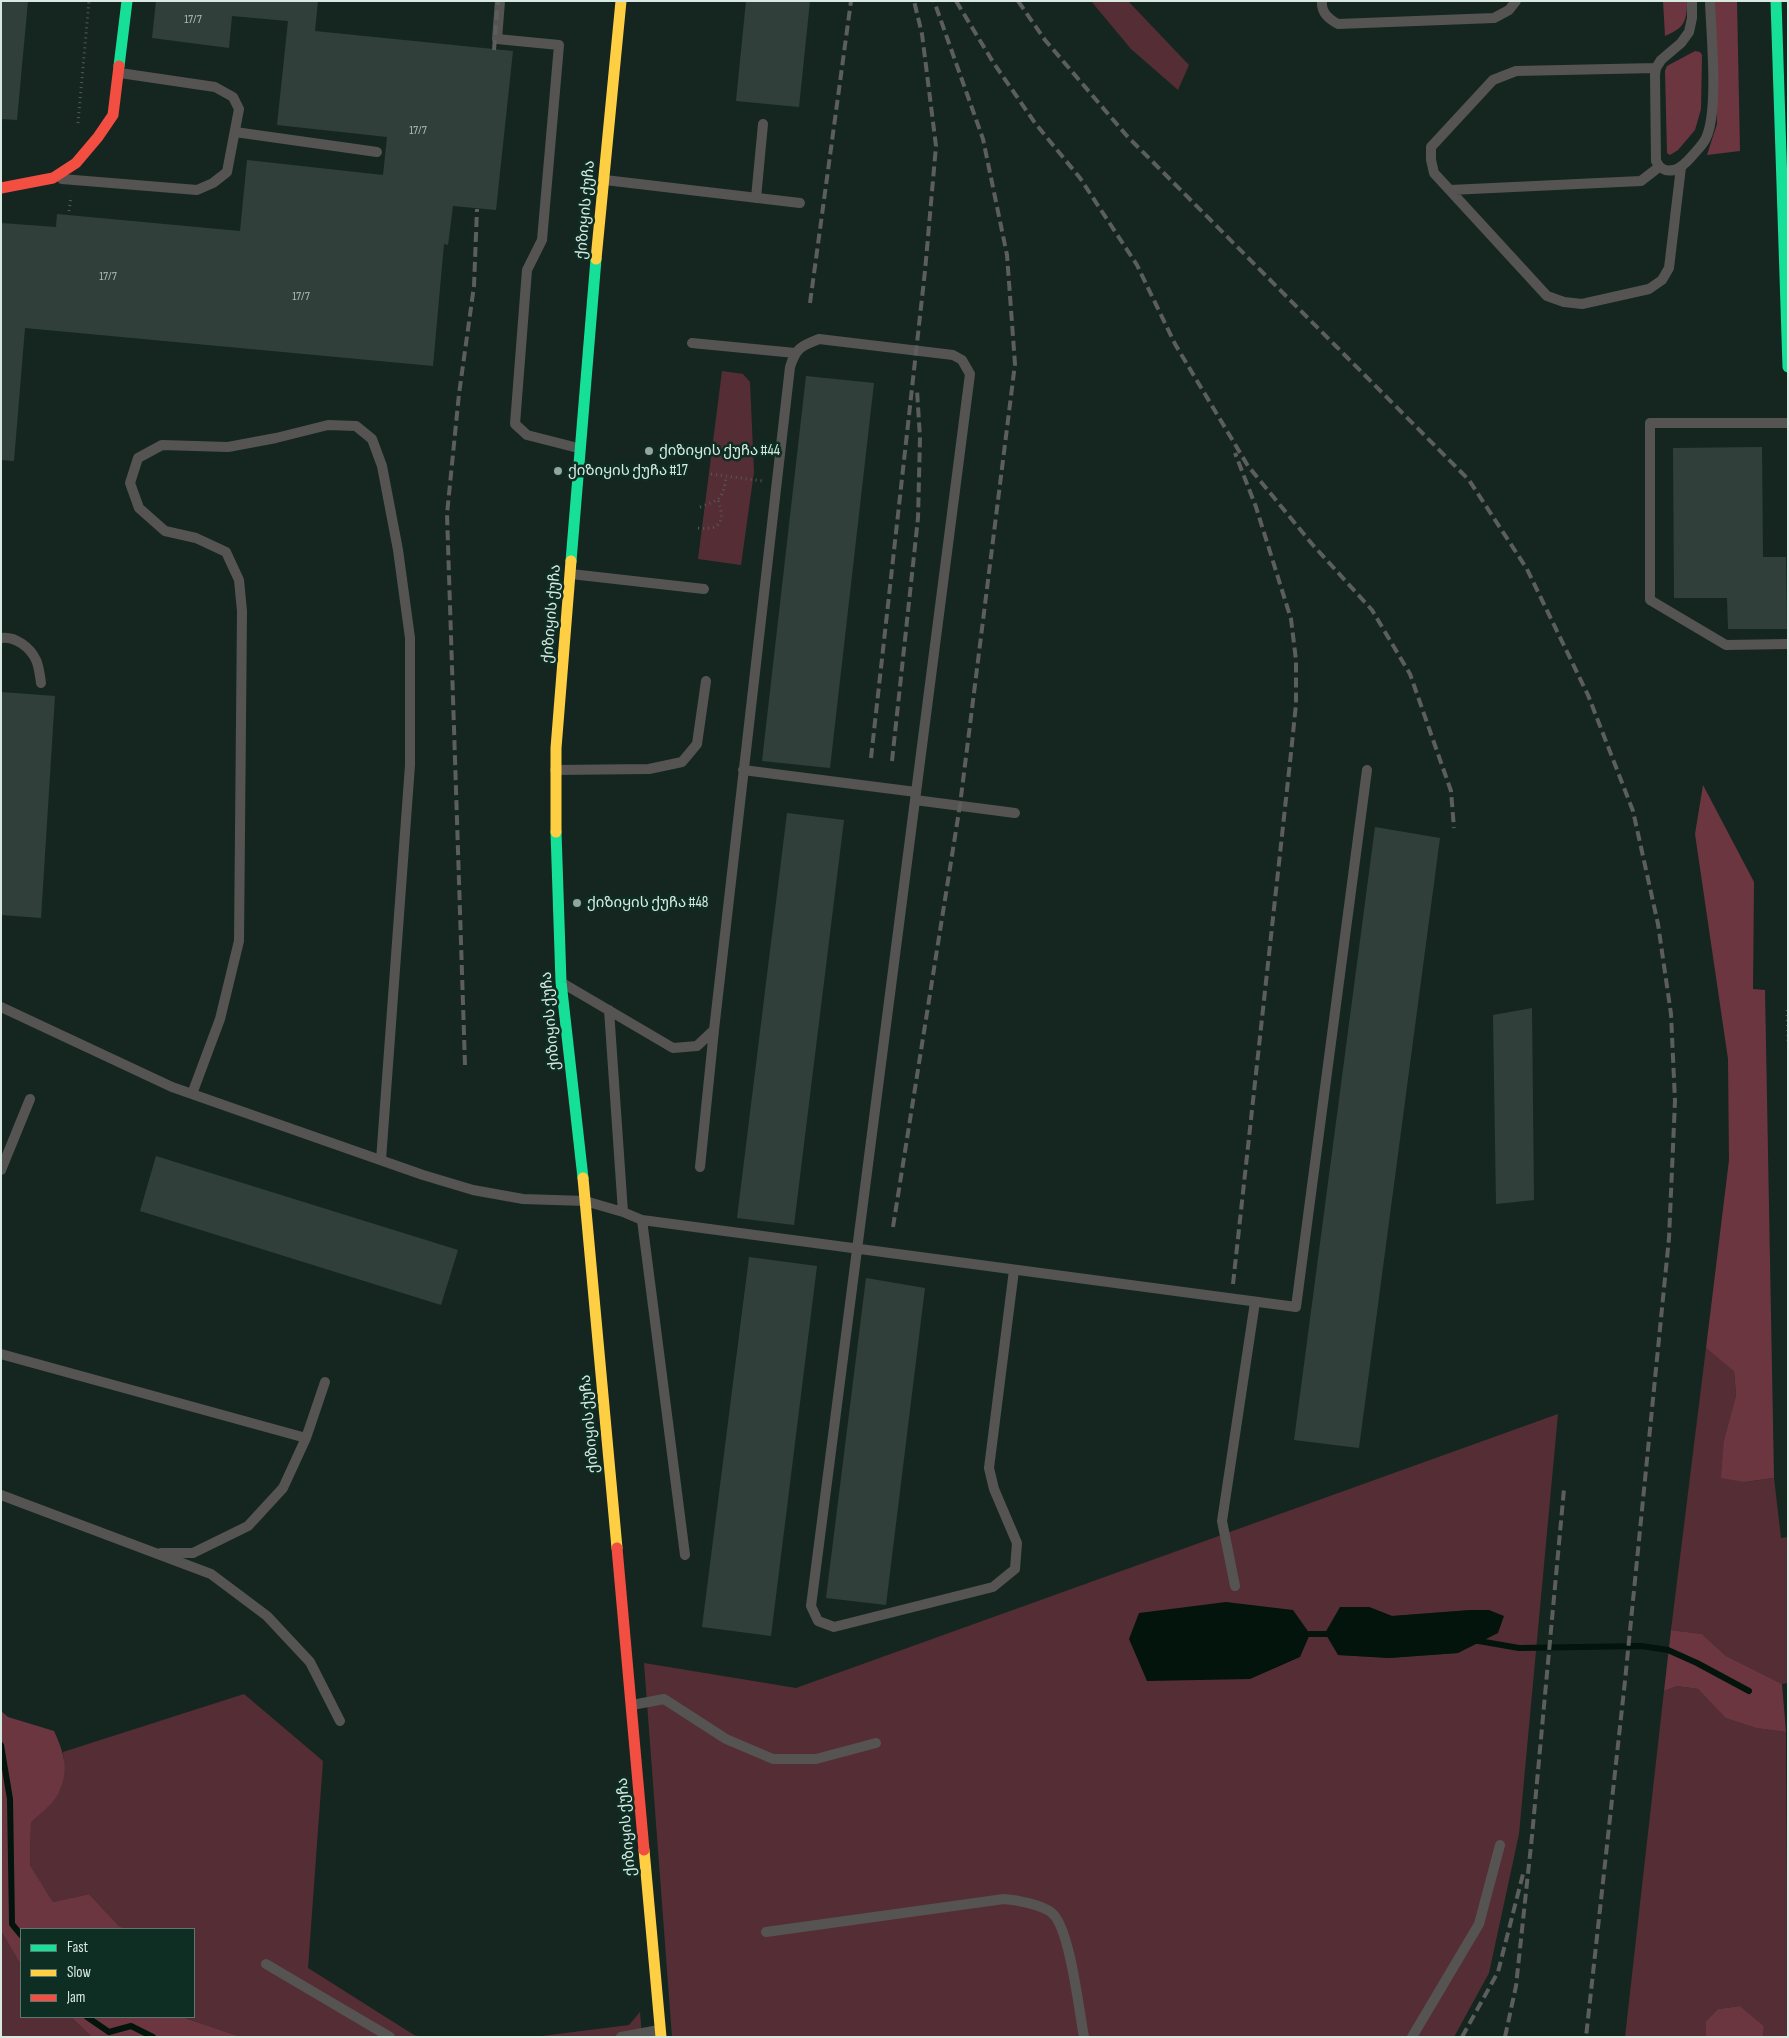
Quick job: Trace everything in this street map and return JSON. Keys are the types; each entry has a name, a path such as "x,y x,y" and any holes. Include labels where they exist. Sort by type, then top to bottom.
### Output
{"street":[{"path":"1,188 53,178 76,163 98,137 113,115 127,1"},
{"name":"ქიზიყის ქუჩა","path":"621,1 580,449 555,770 561,982 585,1201 661,2033"},
{"path":"1776,1 1788,367"}],"lane":[{"path":"500,1 497,40 559,45 542,240 527,270 515,424 526,435 580,449"},
{"path":"1322,1 1322,8 1329,18 1338,24 1494,18 1509,10 1516,1"},
{"path":"1692,1 1692,18 1689,32 1681,44 1661,60 1656,68 1656,161 1664,171 1681,167 1706,139 1710,124 1712,97 1710,1"},
{"path":"1656,68 1516,71 1493,80 1431,148 1434,173 1547,296 1564,302 1582,304 1649,289 1662,280 1669,268 1681,167"},
{"path":"53,178 197,190 214,183 228,172 239,110 233,97 216,87 118,73"},
{"path":"756,198 764,124"},
{"path":"235,132 377,152"},
{"path":"1450,190 1641,180 1659,167"},
{"path":"604,180 800,203"},
{"path":"700,1167 743,770 790,367 794,353 803,346 819,339 953,355 962,360 970,374 811,1606 818,1622 834,1627 993,1586 1015,1569 1017,1543 994,1489 989,1468 1014,1270"},
{"path":"692,343 794,353"},
{"path":"1788,423 1650,423 1650,600 1726,645 1788,644"},
{"path":"192,1094 220,1019 239,941 242,611 239,580 226,552 196,538 165,531 139,508 130,484 138,458 162,445 228,447 276,438 328,425 356,426 372,439 382,466 398,550 410,638 410,766 380,1160"},
{"path":"570,574 704,588"},
{"path":"1,638 6,637 23,643 36,660 41,683"},
{"path":"555,770 649,769 682,762 697,744 706,681"},
{"path":"743,770 1015,813"},
{"path":"1,1008 172,1088 473,1190 523,1199 585,1201 623,1212 642,1220 1296,1307 1367,770"},
{"path":"561,982 673,1048 697,1046 714,1030"},
{"path":"608,1010 623,1212"},
{"path":"1,1170 30,1099"},
{"path":"642,1220 685,1555"},
{"path":"1235,1586 1222,1521 1255,1302"},
{"path":"1,1354 306,1438"},
{"path":"153,1552 193,1553 248,1526 283,1488 306,1438 325,1382"},
{"path":"1,1495 211,1574 266,1616 310,1662 340,1721"},
{"path":"631,1705 664,1699 726,1739 773,1759 816,1759 876,1743"},
{"path":"1412,2037 1479,1924 1500,1844"},
{"path":"766,1932 1004,1898 1023,1901 1053,1913 1065,1935 1084,2037"},
{"path":"266,1964 390,2037"},
{"path":"621,2037 661,2033"}],"path":[{"path":"77,126 89,1"},
{"path":"69,211 72,180"},
{"path":"711,474 777,483"},
{"path":"700,507 718,500 723,495 726,476"},
{"path":"698,528 710,529 716,527 721,521 718,500"},
{"path":"1787,1010 1788,1042"}],"shaded area":[{"path":"1091,1 1128,1 1189,65 1178,90 1131,49"},
{"path":"1663,1 1687,1 1683,23 1676,30 1665,36"},
{"path":"1714,1 1737,1 1740,151 1707,155 1717,124"},
{"path":"1695,51 1700,52 1702,55 1701,109 1695,130 1678,150 1670,155 1667,153 1665,71 1667,66"},
{"path":"722,371 743,374 750,382 754,472 741,565 698,559"},
{"path":"1703,785 1754,882 1753,989 1765,990 1774,1478 1745,1482 1721,1478 1724,1440 1736,1395 1734,1371 1706,1348 1729,1160 1728,1059 1695,834"},
{"path":"1706,1348 1734,1370 1736,1395 1724,1440 1745,1482 1774,1478 1781,1538 1788,1537 1788,1683 1782,1684 1726,1656 1702,1634 1671,1630"},
{"path":"1558,1414 1519,1834 1489,1973 1454,2037 672,2037 644,1663 796,1688","holes":["1369,1607 1392,1616 1471,1610 1489,1610 1458,1653 1389,1658 1339,1655"]},
{"path":"1226,1602 1293,1610 1310,1634 1300,1657 1250,1679 1147,1681 1129,1639 1139,1613"},
{"path":"1340,1607 1369,1607 1392,1616 1489,1610 1504,1616 1498,1633 1458,1653 1389,1658 1338,1655 1325,1633"},
{"path":"1671,1630 1702,1634 1726,1656 1782,1684 1786,1732 1756,1728 1726,1718 1698,1689 1677,1686 1664,1691"},
{"path":"1677,1686 1698,1689 1727,1718 1756,1728 1786,1732 1788,2037 1763,2037 1764,2026 1740,2006 1718,2009 1706,2021 1706,2037 1625,2037 1664,1691"},
{"path":"244,1694 323,1761 308,1968 414,2035 422,2037 241,2037 185,2018 195,2018 195,1928 123,1928 89,1894 53,1902 30,1865 31,1823 47,1807 58,1792 63,1775 63,1752"},
{"path":"1,1711 8,1717 54,1731 63,1754 64,1777 58,1794 31,1823 30,1865 53,1902 89,1894 123,1928 20,1928 20,1963 1,1931"},
{"path":"1,1931 20,1963 20,2018 72,2018 92,2037 1,2037"},
{"path":"1740,2006 1764,2026 1763,2037 1706,2037 1706,2021 1718,2009"},
{"path":"640,2012 642,2037 534,2037 629,2025"},
{"path":"72,2018 185,2018 241,2037 92,2037"}],"building":[{"path":"1,1 28,1 17,120 1,119"},
{"path":"156,1 318,1 315,31 513,51 496,210 453,206 448,245 444,244 433,366 25,328 14,461 1,460 1,223 56,227 57,214 240,231 247,160 383,175 387,137 277,125 288,21 232,16 229,48 152,38"},
{"path":"746,1 810,1 799,107 736,101"},
{"path":"806,376 874,383 830,768 762,761"},
{"path":"1762,447 1763,557 1786,557 1787,629 1728,629 1727,598 1674,598 1673,448"},
{"path":"1,692 55,696 41,918 1,915"},
{"path":"787,813 844,820 794,1225 737,1218"},
{"path":"1375,827 1440,838 1359,1448 1294,1440"},
{"path":"1532,1008 1534,1200 1496,1204 1493,1015"},
{"path":"156,1156 458,1250 441,1305 140,1211"},
{"path":"749,1257 817,1266 771,1636 702,1627"},
{"path":"866,1278 925,1288 886,1605 826,1598"}],"waterway":[{"path":"1310,1634 1334,1634"},
{"path":"1473,1640 1519,1648 1641,1646 1668,1650 1749,1691"},
{"path":"1,1745 10,1799 12,1924 20,1934"},
{"path":"88,2018 109,2032 131,2026 153,2037"}],"railway":[{"path":"494,50 498,1"},
{"path":"810,303 851,1"},
{"path":"871,758 925,271 936,146 922,34 914,1"},
{"path":"893,1227 960,805 1015,364 1007,255 983,139 934,1"},
{"path":"956,1 993,62 1035,123 1080,178 1137,265 1175,344 1248,466 1312,544 1372,610 1410,674 1451,791 1454,828"},
{"path":"1018,1 1045,40 1127,136 1469,480 1527,569 1588,695 1633,811 1658,924 1671,1014 1675,1101 1669,1238 1625,1681 1586,2037"},
{"path":"465,1065 447,514 459,394 474,286 477,209"},
{"path":"892,761 918,518 920,438 917,390"},
{"path":"1233,1284 1296,704 1296,660 1291,619 1256,507 1235,453"},
{"path":"1505,2037 1516,1986 1532,1836 1564,1489"},
{"path":"1462,2037 1498,1972 1523,1874"}],"traffic: fast":[{"path":"119,66 127,1"},
{"path":"1776,1 1788,367"},
{"path":"571,561 596,259"},
{"path":"556,832 561,982 583,1178"}],"traffic: slow":[{"path":"596,259 621,1"},
{"path":"556,832 556,748 571,561"},
{"path":"583,1178 617,1548"},
{"path":"644,1850 661,2037"}],"traffic: jam":[{"path":"1,188 53,178 76,163 98,137 113,115 119,66"},
{"path":"617,1548 644,1850"}],"place":[{"name":"ქიზიყის ქუჩა #44","path":"649,451"},
{"name":"ქიზიყის ქუჩა #17","path":"558,471"},
{"name":"ქიზიყის ქუჩა #48","path":"577,903"}]}
